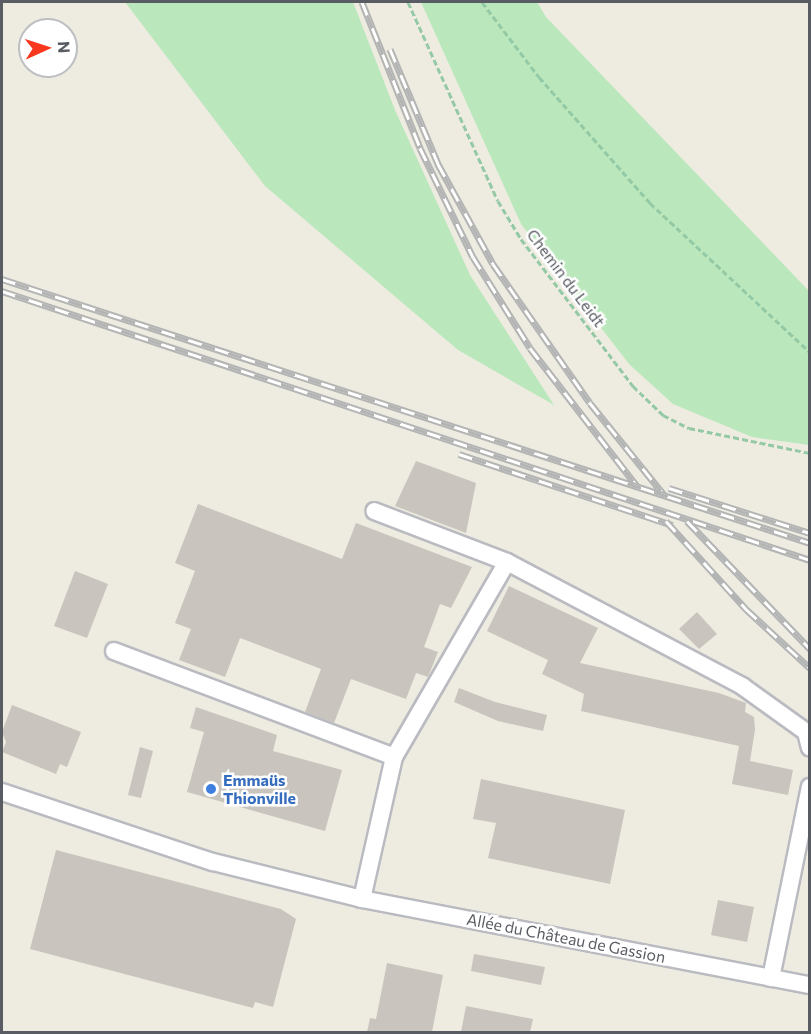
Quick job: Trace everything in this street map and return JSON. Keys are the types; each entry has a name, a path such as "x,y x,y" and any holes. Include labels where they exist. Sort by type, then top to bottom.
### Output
{"street":[{"path":"374,511 507,562 742,686 806,732 810,748"},
{"path":"362,899 394,757 507,562"},
{"path":"114,651 394,757"},
{"path":"771,978 810,787"},
{"name":"Allée du Château de Gassion","path":"2,792 213,862 362,899 810,985"}],"path":[{"name":"Chemin du Leidt","path":"408,2 498,201 521,239 633,386 663,415 689,428 810,453"},
{"path":"482,2 539,77 650,203 810,352"}],"green space":[{"path":"125,2 353,2 395,110 470,275 554,405 458,350 265,186"},
{"path":"421,2 537,2 546,17 809,291 809,445 752,437 673,404 629,364 521,224"}],"building":[{"path":"416,461 476,483 466,533 395,506"},
{"path":"198,504 342,559 356,523 472,567 451,608 440,604 424,647 438,652 428,677 416,673 406,699 351,679 334,723 305,712 321,669 240,638 225,677 179,660 191,629 175,623 195,571 175,563"},
{"path":"75,571 108,584 87,638 54,626"},
{"path":"509,586 598,628 580,663 719,693 746,703 745,712 754,717 755,730 750,761 793,770 788,795 732,784 739,746 581,711 584,694 542,674 548,660 487,631"},
{"path":"697,612 717,634 699,649 679,629"},
{"path":"459,688 495,702 547,715 543,731 498,721 454,702"},
{"path":"12,705 81,732 67,767 60,764 56,774 2,752 6,742 2,732"},
{"path":"196,707 277,735 273,751 342,770 325,831 187,792 204,732 190,728"},
{"path":"140,747 153,751 141,798 128,795"},
{"path":"481,779 625,810 610,884 488,858 496,823 473,819"},
{"path":"56,850 281,909 296,919 273,1007 255,1002 253,1008 30,949"},
{"path":"718,900 754,907 747,942 711,935"},
{"path":"474,954 545,967 541,985 471,971"},
{"path":"387,963 443,975 432,1032 367,1032 370,1018 376,1019"},
{"path":"466,1006 533,1019 530,1032 461,1032"}],"railway":[{"path":"362,2 420,148 473,257 530,348 637,486"},
{"path":"390,49 438,164 493,264 590,403 665,496"},
{"path":"2,279 810,543"},
{"path":"2,291 810,560"},
{"path":"459,454 673,525"},
{"path":"669,488 810,533"},
{"path":"666,521 746,609 810,668"},
{"path":"687,521 810,649"}],"place":[{"name":"Emmaüs Thionville","path":"211,789"}]}
